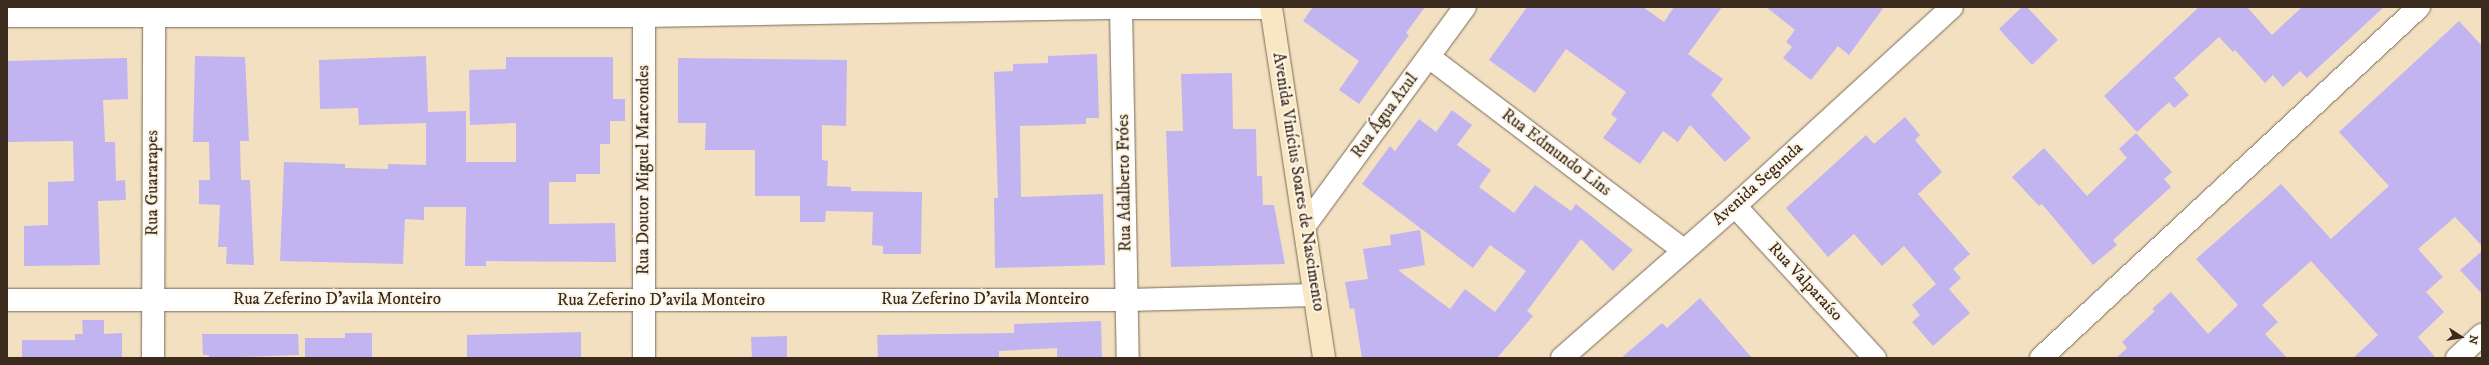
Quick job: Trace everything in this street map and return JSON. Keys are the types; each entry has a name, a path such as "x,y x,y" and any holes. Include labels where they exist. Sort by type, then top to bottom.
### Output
{"street":[{"name":"Rua Água Azul","path":"1306,224 1465,7"},
{"name":"Avenida Segunda","path":"1562,358 1734,206 1952,7"},
{"path":"2041,358 2419,7"},
{"name":"Rua Adalberto Fróes","path":"1121,8 1128,358"},
{"path":"7,16 154,12 644,12 1271,8"},
{"name":"Avenida Vinícius Soares de Nascimento","path":"1271,8 1306,224 1324,358"},
{"name":"Rua Guararapes","path":"153,358 154,12"},
{"name":"Rua Doutor Miguel Marcondes","path":"644,12 644,358"},
{"name":"Rua Edmundo Lins","path":"1428,57 1683,250"},
{"name":"Rua Valparaíso","path":"1734,206 1875,358"},
{"name":"Rua Zeferino D'avila Monteiro","path":"7,300 1128,300 1315,296"},
{"path":"2457,358 2482,335"}],"building":[{"path":"1313,7 1425,7 1406,33 1409,35 1359,104 1339,90 1359,61 1303,21"},
{"path":"1527,7 1643,7 1664,22 1674,7 1722,7 1688,54 1723,79 1711,95 1751,138 1725,162 1690,125 1678,142 1663,131 1640,164 1603,138 1617,119 1611,114 1626,92 1566,49 1535,93 1489,60"},
{"path":"1766,7 1884,7 1849,55 1838,46 1811,80 1783,58 1792,47 1786,42 1795,30"},
{"path":"2022,7 2027,7 2058,40 2032,65 1999,29"},
{"path":"2199,7 2247,7 2272,35 2302,7 2384,7 2307,78 2300,71 2283,87 2273,75 2265,83 2235,50 2233,52 2219,37 2174,78 2189,95 2174,108 2169,102 2137,132 2104,96"},
{"path":"2459,21 2482,46 2482,246 2455,217 2418,249 2443,277 2426,292 2444,312 2418,337 2436,358 2353,358 2378,335 2311,261 2262,305 2278,322 2265,334 2287,358 2116,358 2127,348 2122,342 2155,311 2152,309 2171,292 2208,334 2238,305 2196,259 2281,184 2331,239 2389,186 2339,132"},
{"path":"1097,54 1099,118 1086,118 1086,124 1020,126 1021,197 1103,194 1105,265 995,268 994,198 998,198 994,72 1013,71 1013,64 1048,63 1048,56"},
{"path":"195,56 245,57 249,141 240,141 241,180 250,180 254,265 226,264 227,247 218,247 220,205 199,204 199,180 210,180 209,142 193,142"},
{"path":"426,56 428,112 466,111 466,162 516,162 516,123 470,125 469,70 506,69 506,57 613,57 613,99 625,99 625,121 610,121 610,144 600,144 600,174 576,174 576,182 549,182 549,224 615,223 616,262 486,261 486,266 465,266 466,207 424,207 424,220 405,219 403,264 280,261 284,162 345,164 345,168 388,169 388,164 426,165 426,123 359,125 358,108 320,109 319,60"},
{"path":"127,58 128,99 103,100 105,142 115,142 116,181 125,180 126,200 98,201 100,265 24,266 24,226 48,225 48,182 74,181 73,141 7,142 7,61"},
{"path":"678,58 847,60 846,126 822,125 822,160 828,161 827,186 851,187 851,191 922,192 921,254 883,254 883,246 872,245 873,212 826,211 825,222 800,222 800,196 755,196 755,150 705,150 706,123 678,123"},
{"path":"1232,73 1233,129 1256,129 1257,176 1262,176 1263,205 1274,205 1285,264 1171,267 1166,131 1183,131 1181,74"},
{"path":"1452,110 1472,125 1457,145 1491,170 1479,187 1514,213 1535,185 1571,211 1576,204 1633,250 1613,271 1581,239 1527,311 1533,316 1497,358 1362,358 1354,308 1350,309 1345,282 1368,279 1363,249 1391,245 1390,235 1420,230 1425,265 1398,270 1450,309 1465,289 1495,312 1526,271 1490,245 1473,268 1362,184 1390,146 1395,151 1419,119 1436,132"},
{"path":"1905,117 1920,135 1915,140 1942,172 1918,194 1970,254 1953,269 1961,278 1949,289 1970,313 1933,346 1912,322 1920,315 1912,305 1936,284 1904,246 1882,266 1854,234 1828,257 1786,208 1866,135 1874,144"},
{"path":"2136,133 2172,172 2164,179 2171,187 2113,240 2117,245 2093,265 2042,204 2039,206 2012,177 2044,148 2087,196 2127,158 2119,149"},
{"path":"2482,251 2482,294 2460,270"},
{"path":"1700,298 1752,358 1621,358 1662,323 1667,328"},
{"path":"82,320 104,320 104,334 122,333 122,358 22,358 22,340 75,340 75,334 83,334"},
{"path":"1101,321 1102,358 1057,358 1057,348 999,351 999,358 878,358 877,335 1014,333 1014,324"},
{"path":"581,332 581,358 467,358 467,335"},
{"path":"345,333 372,333 372,358 305,358 305,338 345,338"},
{"path":"202,334 298,334 299,355 209,358 209,355 203,355"},
{"path":"787,336 787,358 752,358 751,337"}]}
